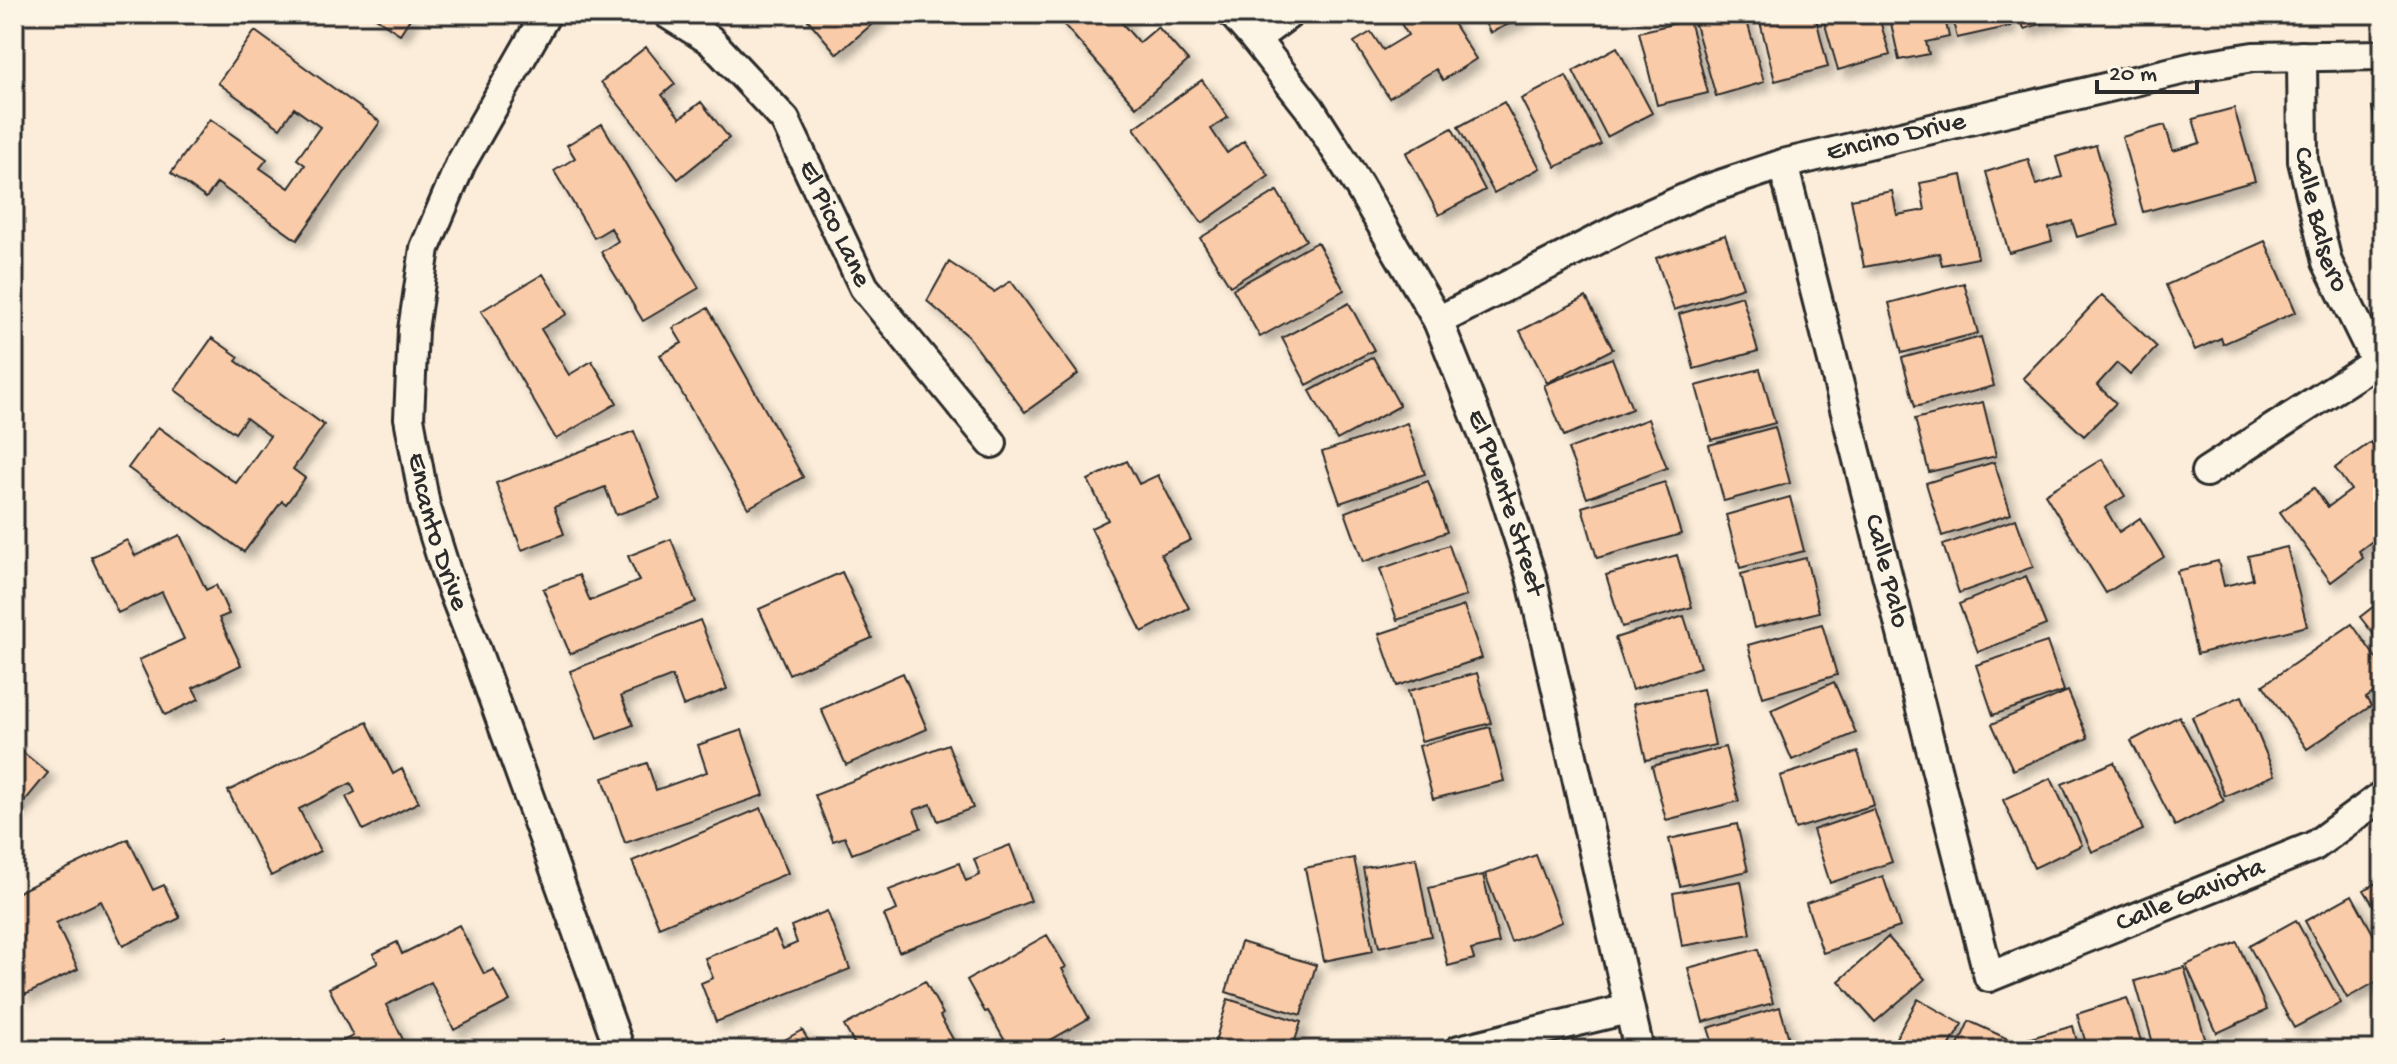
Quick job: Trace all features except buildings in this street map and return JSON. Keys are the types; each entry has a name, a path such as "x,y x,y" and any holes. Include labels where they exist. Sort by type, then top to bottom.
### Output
{"street":[{"name":"Encanto Drive","path":"546,14 461,163 425,248 413,330 409,418 425,505 447,575 620,1050"},
{"name":"El Pico Lane","path":"668,14 710,40 785,120 864,287 992,443"},
{"name":"El Puente Street","path":"1233,14 1310,109 1438,321 1495,464 1531,576 1639,1050"},
{"path":"1255,39 1289,14"},
{"name":"Encino Drive","path":"1438,321 1632,222 1702,191 1783,164 2198,66 2253,57 2383,55"},
{"name":"Calle Balsero","path":"2302,56 2303,161 2327,262 2379,367"},
{"name":"Calle Palo","path":"1783,164 1989,977"},
{"path":"2206,472 2379,367"},
{"name":"Calle Gaviota","path":"1989,977 2314,846 2383,795"},
{"path":"1459,1050 1628,1009"}]}
